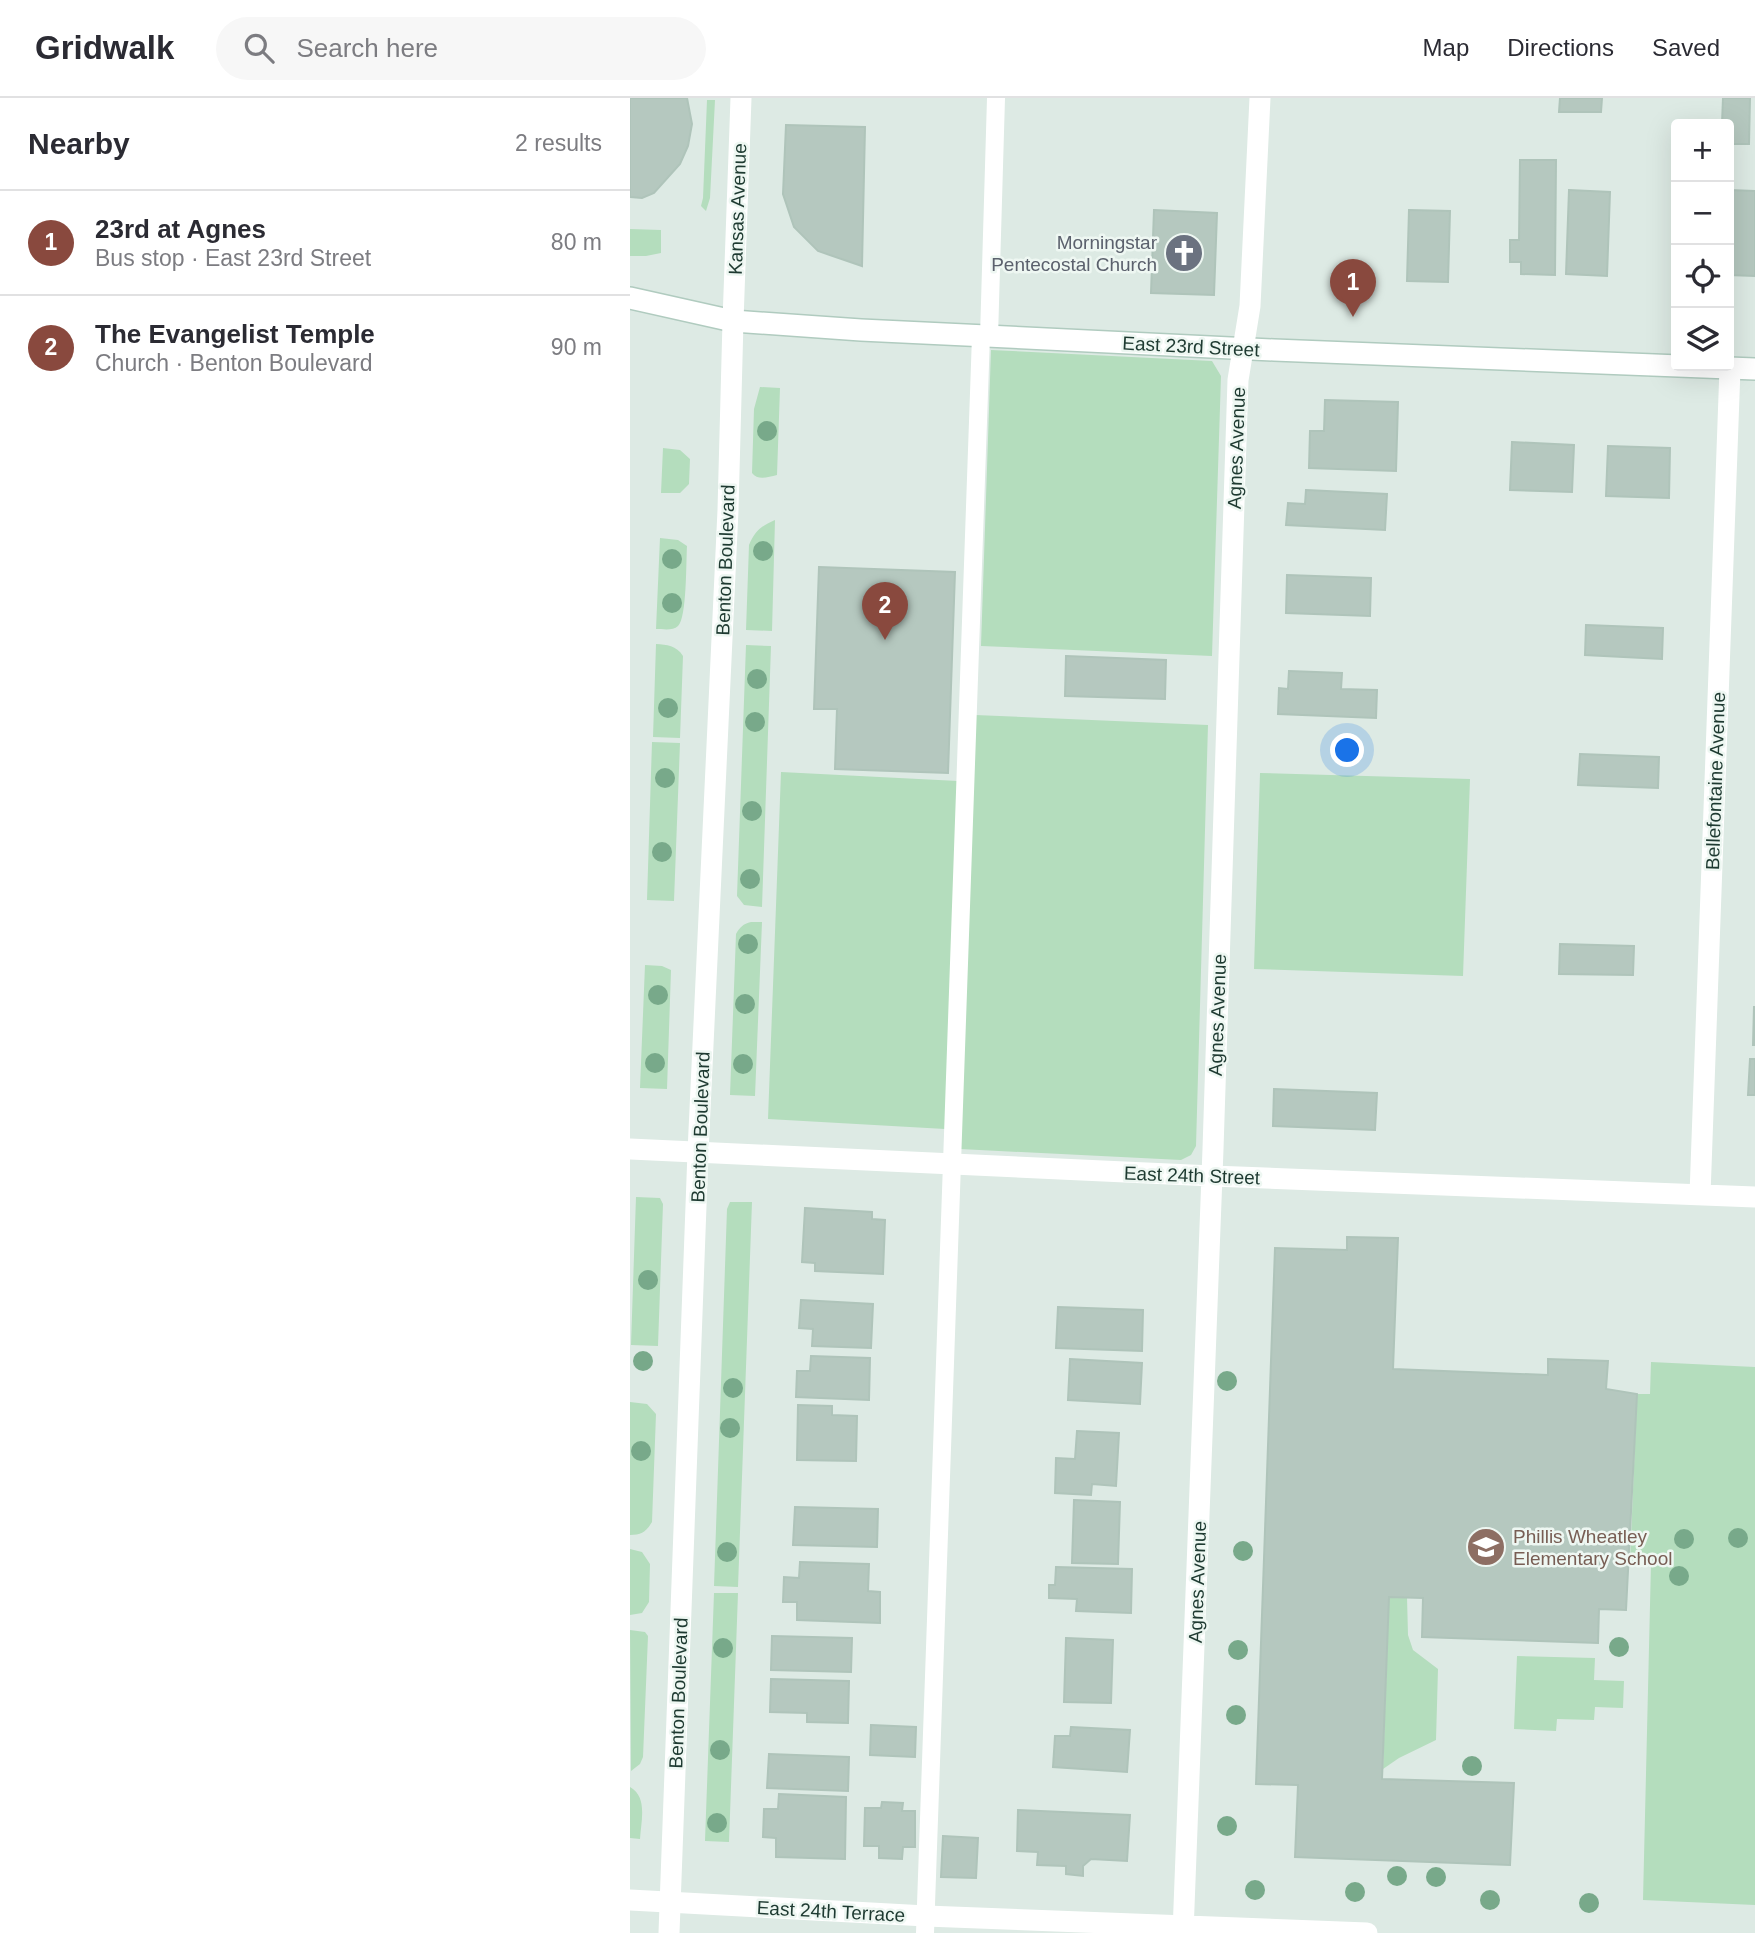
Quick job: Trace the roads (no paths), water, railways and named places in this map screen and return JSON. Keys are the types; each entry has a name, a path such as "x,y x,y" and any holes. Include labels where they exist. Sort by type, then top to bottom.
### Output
{"street":[{"name":"Kansas Avenue","path":"733,321 741,98"},
{"name":"Agnes Avenue","path":"1183,1929 1212,1176 1238,380 1250,306 1260,98"},
{"name":"East 23rd Street","path":"630,298 733,321 849,330 1671,366"},
{"name":"Benton Boulevard","path":"670,1933 698,1152 728,510 733,321"},
{"name":"East 23rd Street","path":"1734,368 1755,369"},
{"name":"Bellefontaine Avenue","path":"1700,1195 1730,371"},
{"name":"East 24th Street","path":"630,1149 1212,1176 1755,1197"},
{"name":"East 24th Terrace","path":"630,1900 925,1924 1367,1933"}],"lane":[{"path":"925,1924 952,1164 996,98"}],"place":[{"name":"Morningstar Pentecostal Church","path":"1184,253"},
{"name":"23rd at Agnes","path":"1353,317"},
{"name":"The Evangelist Temple","path":"885,640"},
{"name":"Phillis Wheatley Elementary School","path":"1486,1547"}]}
